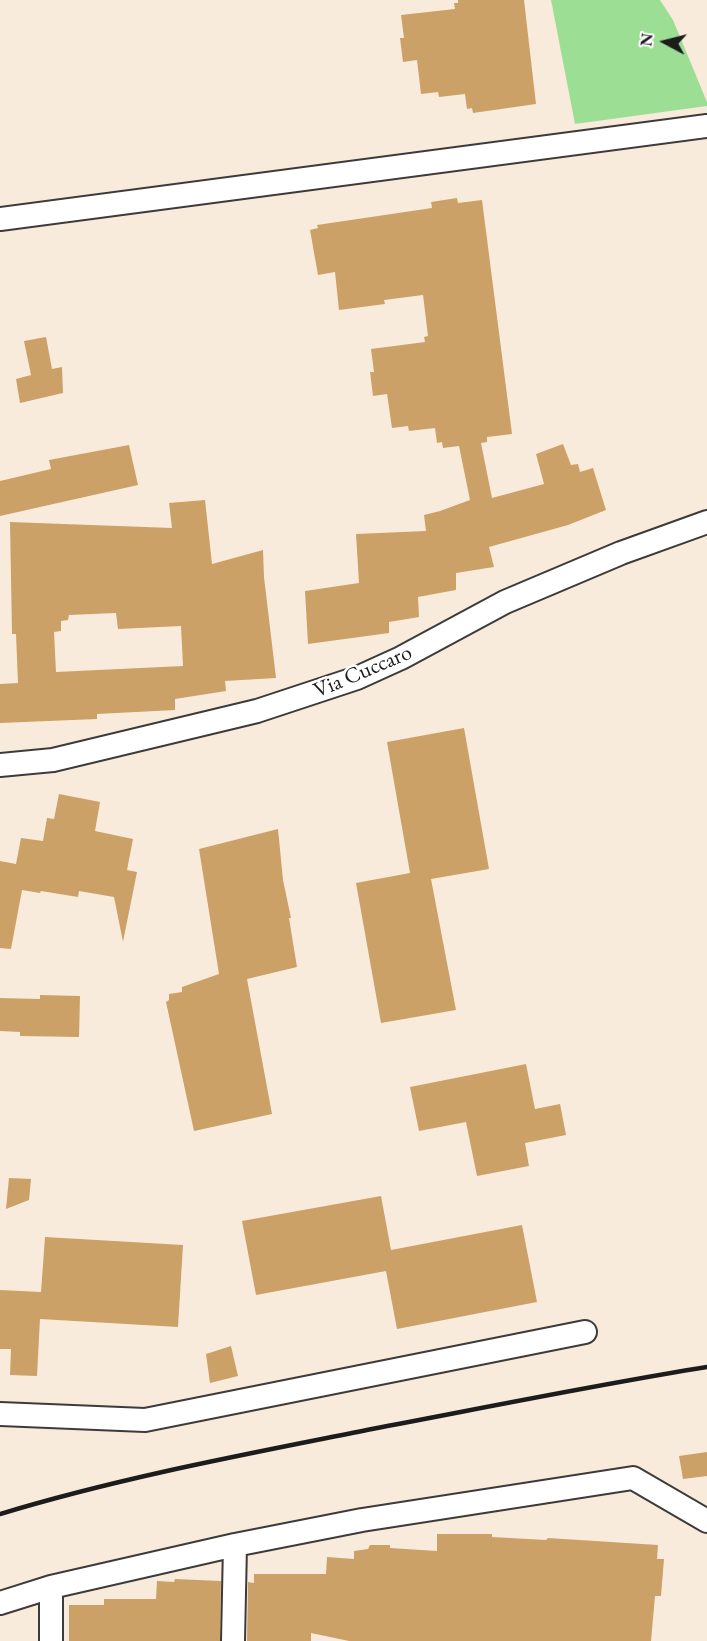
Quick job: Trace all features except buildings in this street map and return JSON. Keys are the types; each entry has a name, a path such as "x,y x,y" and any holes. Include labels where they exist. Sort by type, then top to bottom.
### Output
{"street":[{"path":"0,219 707,126"},
{"name":"Via Cuccaro","path":"0,765 53,760 257,711 357,678 401,658 505,602 621,553 707,522"},
{"path":"0,1413 146,1420 585,1332"},
{"path":"0,1603 51,1587 235,1545 362,1520 633,1478 707,1521"},
{"path":"233,1641 235,1545"},
{"path":"51,1587 51,1641"}],"green space":[{"path":"551,0 660,0 673,20 707,106 575,124"}],"railway":[{"path":"0,1514 138,1477 232,1457 623,1381 707,1367"}]}
